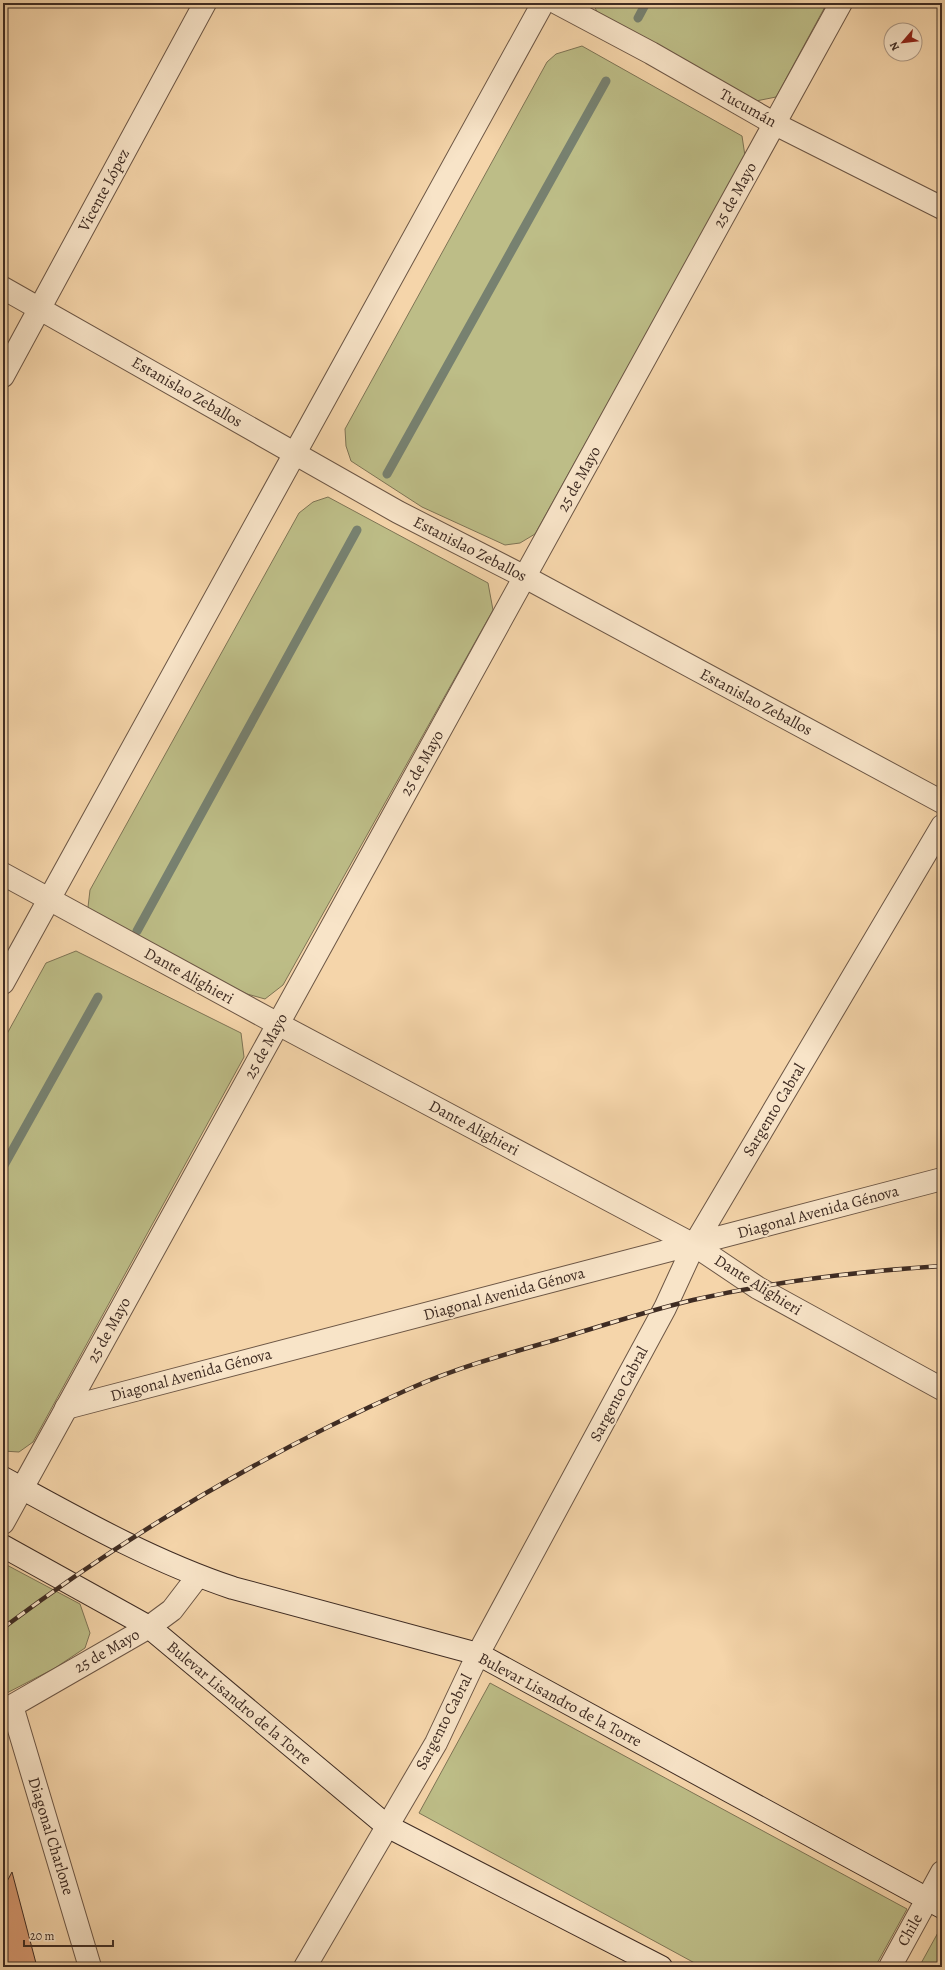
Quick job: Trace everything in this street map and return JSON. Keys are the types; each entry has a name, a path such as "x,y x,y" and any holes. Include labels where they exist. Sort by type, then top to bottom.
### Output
{"street":[{"name":"Vicente López","path":"3,376 205,3"},
{"path":"3,983 543,3"},
{"name":"Tucumán","path":"557,3 651,53 775,124 942,208"},
{"name":"25 de Mayo","path":"3,1523 841,3"},
{"name":"Estanislao Zeballos","path":"3,288 398,512 525,577 942,802"},
{"name":"Sargento Cabral","path":"305,1967 386,1826 436,1743 478,1654 665,1308 694,1245 942,826"},
{"name":"Dante Alighieri","path":"3,874 278,1024 694,1245 758,1288 942,1389"},
{"name":"Diagonal Avenida Génova","path":"66,1408 942,1179"},
{"name":"Bulevar Lisandro de la Torre","path":"3,1478 124,1544 198,1576 233,1588 478,1654 935,1903"},
{"name":"Bulevar Lisandro de la Torre","path":"3,1546 149,1627 386,1826 661,1967"},
{"name":"25 de Mayo","path":"7,1708 149,1627 172,1610 198,1576"},
{"name":"Diagonal Charlone","path":"7,1708 90,1967"},
{"name":"Chile","path":"890,1967 935,1903 942,1872"}],"green space":[{"path":"593,3 827,3 776,97 751,102 597,12"},
{"path":"582,46 742,136 745,156 535,534 520,543 505,545 422,507 351,461 346,446 345,429 547,62 556,54"},
{"path":"328,497 488,583 493,610 283,985 265,999 247,994 94,921 88,907 90,890 299,513 313,502"},
{"path":"76,951 241,1033 244,1057 33,1442 19,1452 3,1451 3,1041 46,963"},
{"path":"3,1563 80,1604 90,1633 85,1648 55,1668 3,1695"},
{"path":"490,1683 907,1909 875,1967 702,1967 419,1813"},
{"path":"940,1929 942,1930 942,1967 919,1967"}],"building":[{"path":"12,1872 37,1967 3,1967 3,1889"}],"waterway":[{"path":"638,18 646,3"},
{"path":"387,474 606,81"},
{"path":"137,931 357,530"},
{"path":"3,1167 98,997"}],"railway":[{"path":"3,1628 100,1560 199,1497 302,1440 409,1389 445,1374 500,1356 693,1300 817,1278 942,1266"}]}
